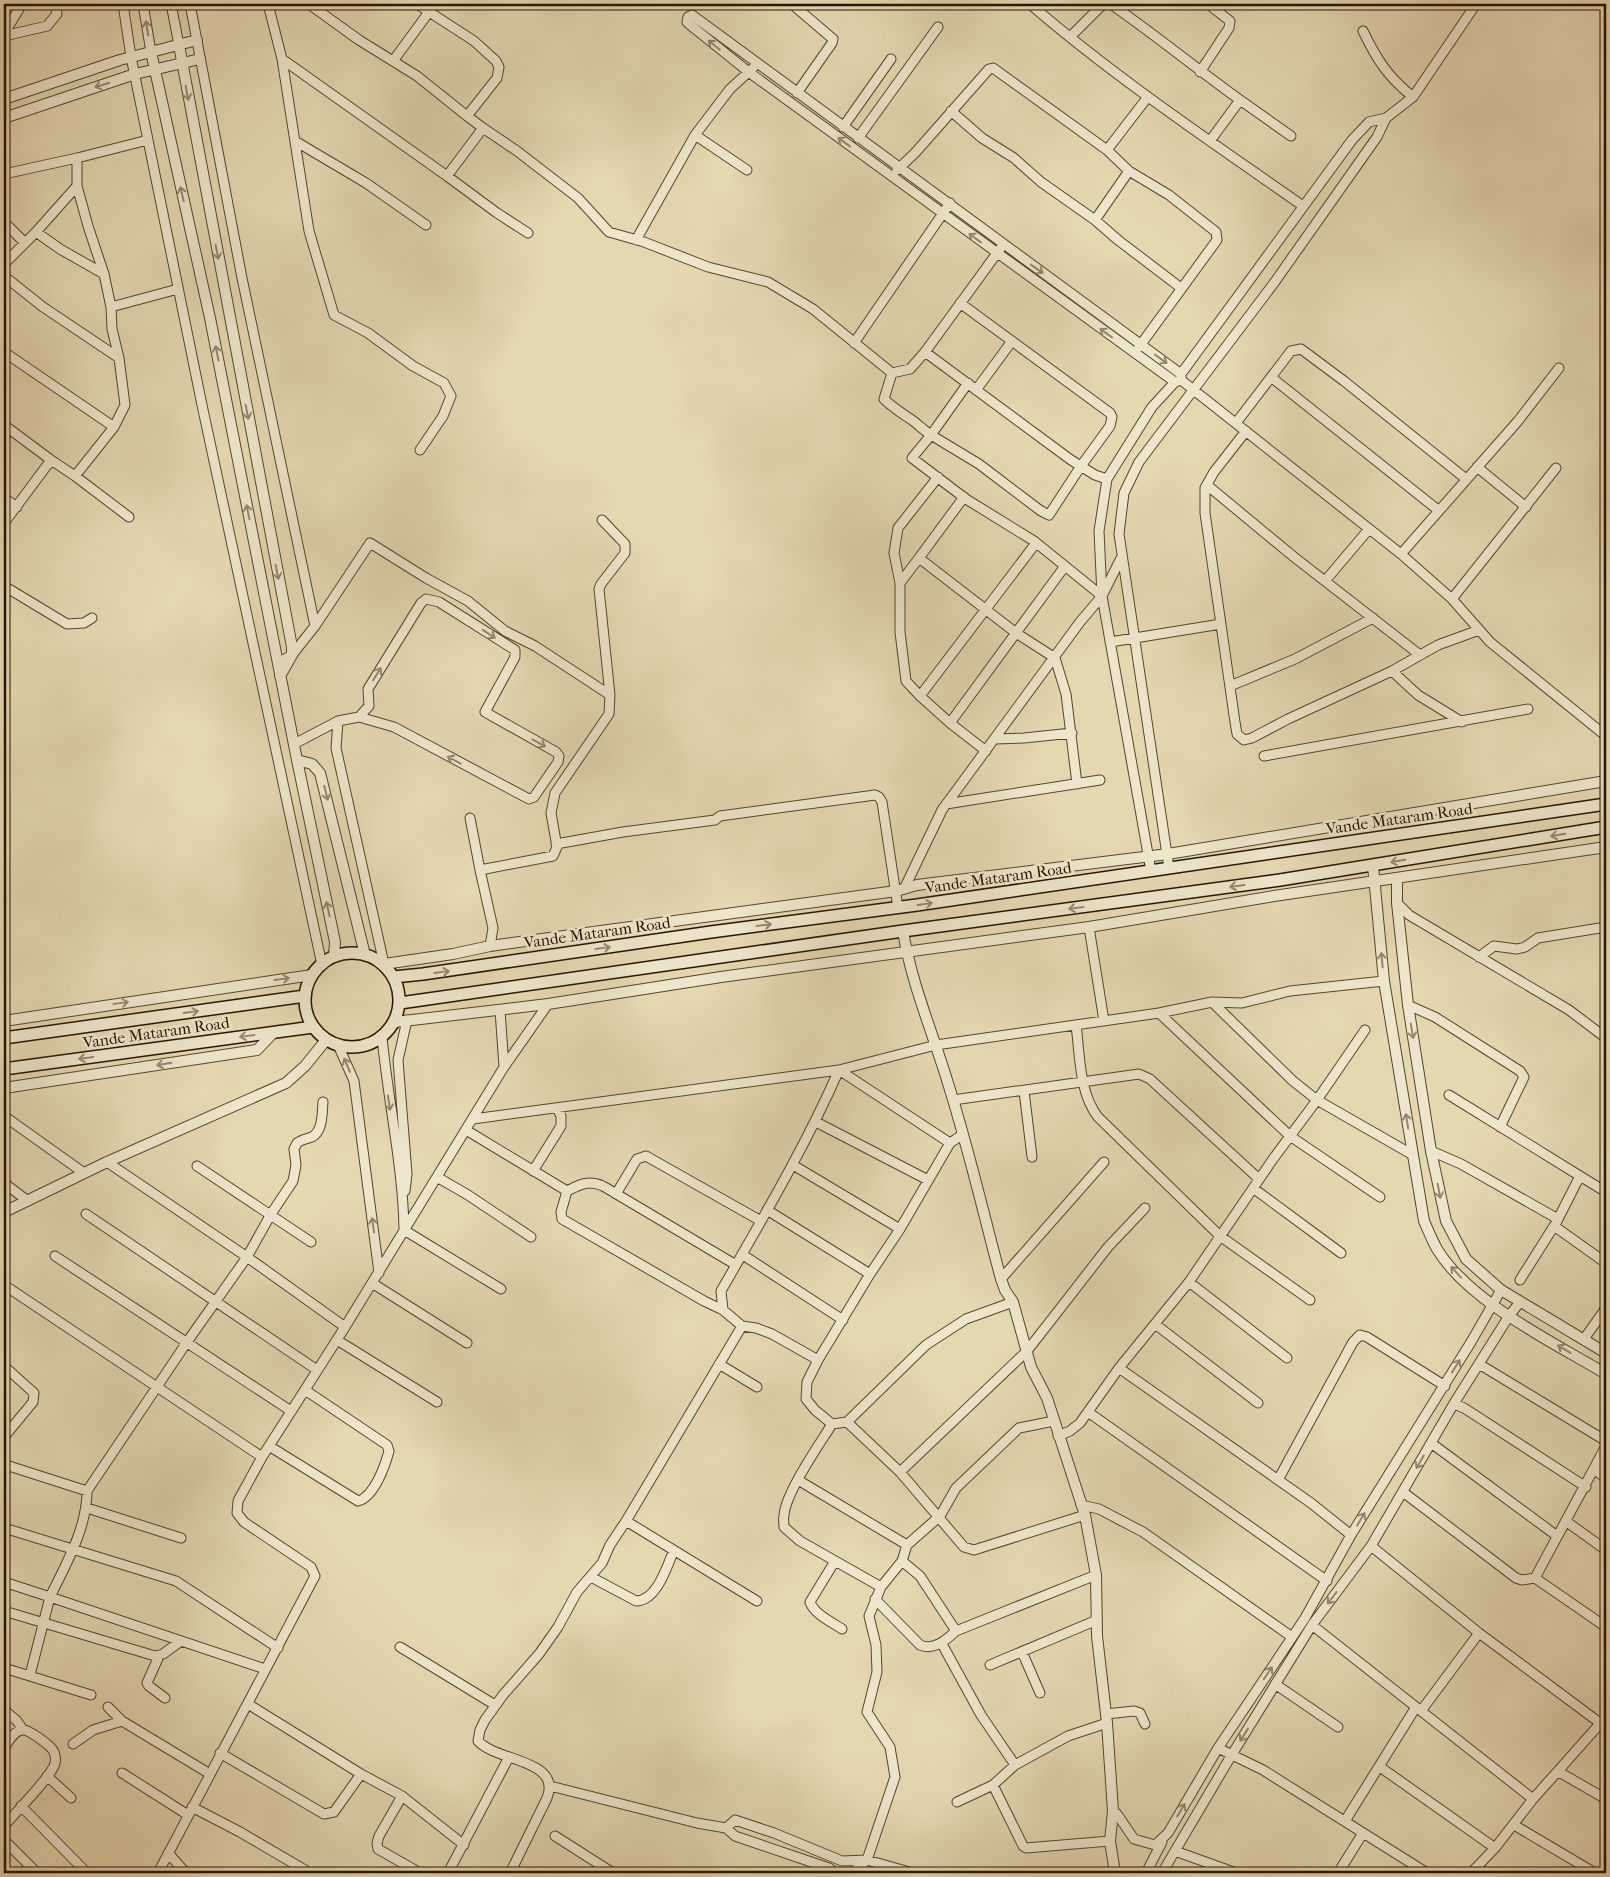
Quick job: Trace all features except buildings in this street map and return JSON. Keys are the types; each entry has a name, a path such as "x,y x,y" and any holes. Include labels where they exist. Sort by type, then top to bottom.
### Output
{"main road":[{"name":"Vande Mataram Road","path":"394,977 711,932 898,908 1606,804"},
{"path":"400,1003 902,931 1280,880 1606,827"},
{"path":"355,953 365,955 384,964 394,977 400,1003 395,1022 382,1038 364,1046 344,1048 326,1040 313,1027 306,1012 305,996 312,975 322,965 341,954 355,953"},
{"name":"Vande Mataram Road","path":"4,1038 305,996"},
{"name":"Vande Mataram Road","path":"4,1069 313,1027"}],"street":[{"path":"4,35 22,4"},
{"path":"4,35 46,26 58,14 54,4"},
{"path":"123,4 131,57 202,405 322,965"},
{"path":"143,4 150,52 210,318 280,676 335,942 334,957"},
{"path":"171,4 292,656"},
{"path":"190,4 242,278 315,626"},
{"path":"268,4 282,59 309,232 334,314 368,333 413,366 444,383 451,396 443,416 420,450"},
{"path":"309,4 359,40 418,76 467,116 578,198 610,232 708,267 768,282 813,309 892,373"},
{"path":"417,4 474,41 496,60 499,67 497,78 467,116"},
{"path":"792,4 833,39 797,93"},
{"path":"1030,4 1147,98 1303,206"},
{"path":"1070,37 1103,4"},
{"path":"1113,4 1200,72 1291,136"},
{"path":"1200,72 1229,28 1230,21 1210,4"},
{"path":"1150,871 1102,596 1099,531 1107,479 1152,407 1179,378 1352,140 1369,122 1386,118 1413,97 1476,4"},
{"path":"393,61 429,12"},
{"path":"1179,378 1141,344 950,203 899,168 692,15 688,17 687,22 689,24 750,73 943,215 1134,354 1194,388 1401,554 1452,599 1490,642 1606,736"},
{"path":"858,138 938,27"},
{"path":"1363,31 1373,51 1391,78 1413,97"},
{"path":"4,99 131,57 196,40"},
{"path":"4,118 135,74 200,59"},
{"path":"282,59 497,213 528,233"},
{"path":"843,127 891,59"},
{"path":"636,240 695,135 730,89 750,73 757,64"},
{"path":"892,177 916,153 989,69 993,68 1107,150 1129,171 1169,195 1216,232 1217,240 1134,354"},
{"path":"1107,150 1147,98"},
{"path":"1210,141 1240,100"},
{"path":"951,111 982,138 1014,158 1041,182 1095,220 1181,288"},
{"path":"1169,868 1119,534 1124,493 1139,462 1274,283 1377,137 1386,118"},
{"path":"447,176 484,128"},
{"path":"695,135 747,170"},
{"path":"4,174 148,140"},
{"path":"295,141 366,183 426,225"},
{"path":"75,476 114,427 125,405 119,358 112,329 111,307 104,274 77,186 77,158"},
{"path":"1095,220 1129,171"},
{"path":"4,264 77,186"},
{"path":"854,343 950,203"},
{"path":"4,222 25,243"},
{"path":"36,232 60,249 104,274"},
{"path":"892,373 910,369 925,352 1004,244"},
{"path":"4,276 43,307 119,358"},
{"path":"111,307 178,289"},
{"path":"892,373 884,399 898,412 910,419 918,428 979,464 1049,515 1110,426 1112,417 1110,413 960,303"},
{"path":"976,390 1012,341"},
{"path":"1236,423 1291,351 1300,349 1466,479"},
{"path":"4,352 114,427"},
{"path":"925,352 1081,466 1107,479"},
{"path":"1401,554 1476,467 1518,422 1559,368"},
{"path":"1271,377 1438,510"},
{"path":"968,383 912,458 964,497 1036,543 1102,596"},
{"path":"4,425 129,517"},
{"path":"1246,431 1214,472 1205,488 1205,512 1237,734 1244,740 1252,738 1288,719 1392,671 1438,645 1479,630"},
{"path":"4,523 51,460"},
{"path":"1476,467 1526,507"},
{"path":"1452,599 1556,468"},
{"path":"938,477 898,528 894,553 900,583 900,632 906,681 950,724 986,751"},
{"path":"1207,484 1325,581 1420,655"},
{"path":"900,583 964,497"},
{"path":"4,498 17,508"},
{"path":"480,870 553,856 556,852 556,844 551,813 556,793 609,714 610,695 599,590 601,584 625,553 626,549 625,544 602,520"},
{"path":"1325,581 1369,529"},
{"path":"280,676 370,543 426,578 468,601 505,630 535,646 610,695"},
{"path":"920,696 1036,543"},
{"path":"919,558 1016,632 1055,658 1066,694 1077,784"},
{"path":"900,890 946,804 1080,622 1102,596 1122,558"},
{"path":"950,724 1065,566"},
{"path":"4,586 67,624 84,623 92,618"},
{"path":"294,744 338,721 359,717 394,727 529,799 534,798 558,762 559,756 556,752 485,712 514,657 514,650 439,602 426,599 421,603 368,689 369,706 359,717"},
{"path":"1230,686 1295,659 1373,618"},
{"path":"1110,642 1221,624"},
{"path":"278,663 292,656"},
{"path":"1392,671 1418,695 1462,722"},
{"path":"1264,756 1528,709"},
{"path":"338,721 336,748 384,964 452,954 490,946 900,890 917,885 1168,854 1606,781"},
{"path":"995,739 1072,733"},
{"path":"297,760 312,764 320,772 365,955"},
{"path":"946,804 1100,780"},
{"path":"556,844 623,832 715,820 720,816 876,796 882,802 900,890 898,908"},
{"path":"470,818 492,928 490,946"},
{"path":"395,1022 548,1004 721,977 1089,927 1274,896 1606,847"},
{"path":"1373,866 1384,981 1424,1221 1438,1250 1458,1275 1492,1305 1606,1374"},
{"path":"1397,878 1397,903 1408,1005 1431,1150 1446,1221 1466,1259 1501,1290 1606,1353"},
{"path":"1397,903 1409,915 1569,1010 1606,1038"},
{"path":"1089,927 1104,1021"},
{"path":"1479,957 1494,946 1517,949 1525,947 1538,938 1606,927"},
{"path":"902,931 906,951 954,1100 1001,1279 1005,1290 1013,1302 1031,1367 1046,1398 1083,1510 1096,1575 1097,1620 1107,1718 1113,1812 1110,1841 1115,1873"},
{"path":"4,1021 312,975"},
{"path":"473,1119 839,1070 936,1046 1104,1021 1212,1002 1242,1003 1290,991 1384,981"},
{"path":"1212,1002 1293,1081 1317,1100 1413,1155"},
{"path":"158,1873 315,1576 311,1568 244,1522 237,1513 238,1501 262,1457 337,1340 504,1067 548,1004"},
{"path":"1408,1005 1435,1017 1520,1071 1524,1077 1500,1126"},
{"path":"500,1010 504,1067"},
{"path":"1158,1012 1290,1136 1380,1197"},
{"path":"404,1230 407,1174 398,1060 407,1020"},
{"path":"1076,1025 1083,1082 1092,1109 1098,1117 1220,1236 1310,1300"},
{"path":"1058,1436 1070,1431 1080,1423 1119,1368 1189,1282 1259,1179 1365,1030"},
{"path":"4,1088 257,1050 274,1032"},
{"path":"382,1038 404,1204"},
{"path":"4,1212 107,1162 286,1083 305,1066 326,1040"},
{"path":"338,1045 354,1081 378,1273"},
{"path":"722,1310 721,1291 816,1122 839,1070"},
{"path":"839,1070 950,1143"},
{"path":"954,1100 1139,1074 1150,1080 1259,1179"},
{"path":"1024,1091 1032,1157"},
{"path":"1449,1095 1606,1192"},
{"path":"30,1675 50,1598 73,1549 87,1508 87,1491 187,1342 247,1257 293,1180 296,1165 294,1149 296,1143 318,1132 322,1119 323,1102"},
{"path":"533,1171 561,1126 561,1116 557,1108"},
{"path":"4,1116 84,1173"},
{"path":"816,1122 928,1180"},
{"path":"466,1130 567,1191"},
{"path":"962,1135 950,1143 818,1360 807,1382 806,1399 814,1410 832,1424 847,1422 926,1345 966,1320 1013,1302"},
{"path":"1431,1150 1461,1164 1556,1223 1606,1263"},
{"path":"616,1194 638,1159 646,1156 761,1221"},
{"path":"107,1162 247,1257 345,1327"},
{"path":"1001,1279 1104,1162"},
{"path":"793,1165 900,1228"},
{"path":"197,1166 311,1242"},
{"path":"1520,1280 1556,1223 1580,1176"},
{"path":"437,1177 468,1195 531,1237"},
{"path":"567,1191 592,1182 603,1186 736,1265"},
{"path":"4,1183 28,1201"},
{"path":"1253,1188 1340,1253"},
{"path":"567,1191 561,1212 562,1218 722,1310 742,1326 756,1328 772,1334 818,1360"},
{"path":"900,1472 1027,1352 1108,1246 1145,1208"},
{"path":"767,1210 870,1274"},
{"path":"86,1214 317,1370"},
{"path":"404,1230 501,1289"},
{"path":"742,1255 843,1320"},
{"path":"55,1256 291,1411"},
{"path":"1189,1282 1287,1358"},
{"path":"372,1283 467,1343"},
{"path":"4,1285 262,1457"},
{"path":"1146,1873 1151,1860 1218,1748 1292,1637 1351,1536 1501,1290"},
{"path":"1162,1873 1275,1684 1312,1625 1371,1546 1454,1404 1509,1316 1520,1302"},
{"path":"1584,1339 1606,1308"},
{"path":"1155,1324 1258,1403"},
{"path":"514,1872 547,1798 550,1786 545,1773 535,1767 485,1748 478,1741 480,1730 495,1706 539,1654 558,1627 577,1592 602,1563 610,1545 742,1326"},
{"path":"1278,1480 1353,1342 1360,1335 1367,1337 1444,1386"},
{"path":"337,1340 437,1402"},
{"path":"719,1364 757,1387"},
{"path":"1479,1364 1606,1441"},
{"path":"4,1366 34,1393 33,1402 5,1433"},
{"path":"1119,1368 1311,1503 1351,1536"},
{"path":"269,1446 358,1501 364,1499 379,1480 389,1451 387,1445 305,1390"},
{"path":"1454,1404 1464,1408 1586,1486"},
{"path":"1088,1412 1326,1581"},
{"path":"852,1873 867,1860 896,1777 890,1748 867,1712 876,1672 876,1645 869,1616 875,1599 881,1587 902,1561 907,1545 940,1516 956,1488 1019,1428 1054,1421"},
{"path":"847,1422 900,1472 940,1516 964,1547 974,1550 1083,1510 1099,1509 1143,1532 1292,1637"},
{"path":"832,1424 798,1480 786,1508 784,1527 800,1541 881,1587"},
{"path":"1432,1443 1557,1536"},
{"path":"1535,1578 1595,1470 1606,1446"},
{"path":"4,1467 10,1466 87,1491"},
{"path":"1595,1470 1606,1478"},
{"path":"798,1480 907,1545"},
{"path":"1403,1492 1516,1578 1522,1580 1535,1578 1606,1626"},
{"path":"87,1508 181,1538"},
{"path":"626,1521 757,1601"},
{"path":"1566,1522 1606,1550"},
{"path":"4,1528 176,1581 278,1648"},
{"path":"1371,1546 1479,1633 1603,1720 1559,1772 1533,1799 1495,1848 1471,1873"},
{"path":"591,1577 636,1601 642,1601 656,1588 674,1550"},
{"path":"835,1561 810,1602 817,1612 842,1629"},
{"path":"902,1561 920,1576 956,1631"},
{"path":"875,1599 920,1645 925,1647 942,1644 956,1631 1096,1575"},
{"path":"4,1582 265,1669"},
{"path":"4,1611 43,1624 159,1656"},
{"path":"990,1665 1097,1620"},
{"path":"1312,1625 1533,1799"},
{"path":"1345,1821 1418,1709 1479,1633"},
{"path":"165,1698 147,1683 159,1656 181,1641"},
{"path":"942,1644 981,1715 1015,1764"},
{"path":"400,1647 495,1706"},
{"path":"1022,1652 1040,1693"},
{"path":"4,1668 91,1695"},
{"path":"1275,1684 1338,1727"},
{"path":"248,1704 361,1774 402,1796 464,1845"},
{"path":"108,1707 122,1721 210,1774"},
{"path":"4,1710 17,1721 23,1730"},
{"path":"957,1802 993,1785 1015,1764 1107,1718 1134,1711 1140,1713 1145,1724"},
{"path":"73,1744 93,1730 122,1721"},
{"path":"4,1748 16,1732 23,1730 28,1731 52,1749 55,1756 55,1765 47,1776 4,1826"},
{"path":"1218,1748 1263,1770 1427,1873"},
{"path":"220,1753 324,1814 334,1812 361,1774"},
{"path":"448,1873 509,1758"},
{"path":"1380,1767 1495,1848"},
{"path":"1559,1772 1606,1799"},
{"path":"122,1773 190,1811 264,1845 298,1871 310,1873"},
{"path":"47,1776 71,1798"},
{"path":"993,1785 1023,1846 1026,1848 1110,1841"},
{"path":"550,1786 697,1824 726,1828 736,1836 829,1868 835,1873"},
{"path":"402,1796 379,1836 377,1847 420,1873"},
{"path":"21,1806 87,1873"},
{"path":"1113,1812 1117,1814 1134,1839 1155,1846 1168,1833"},
{"path":"726,1828 734,1820 774,1833 842,1861 867,1860 913,1873"},
{"path":"1514,1825 1595,1873"},
{"path":"1338,1873 1363,1833"},
{"path":"555,1836 613,1873"},
{"path":"4,1840 37,1873"},
{"path":"1176,1851 1236,1873"},
{"path":"168,1853 186,1873"}]}
